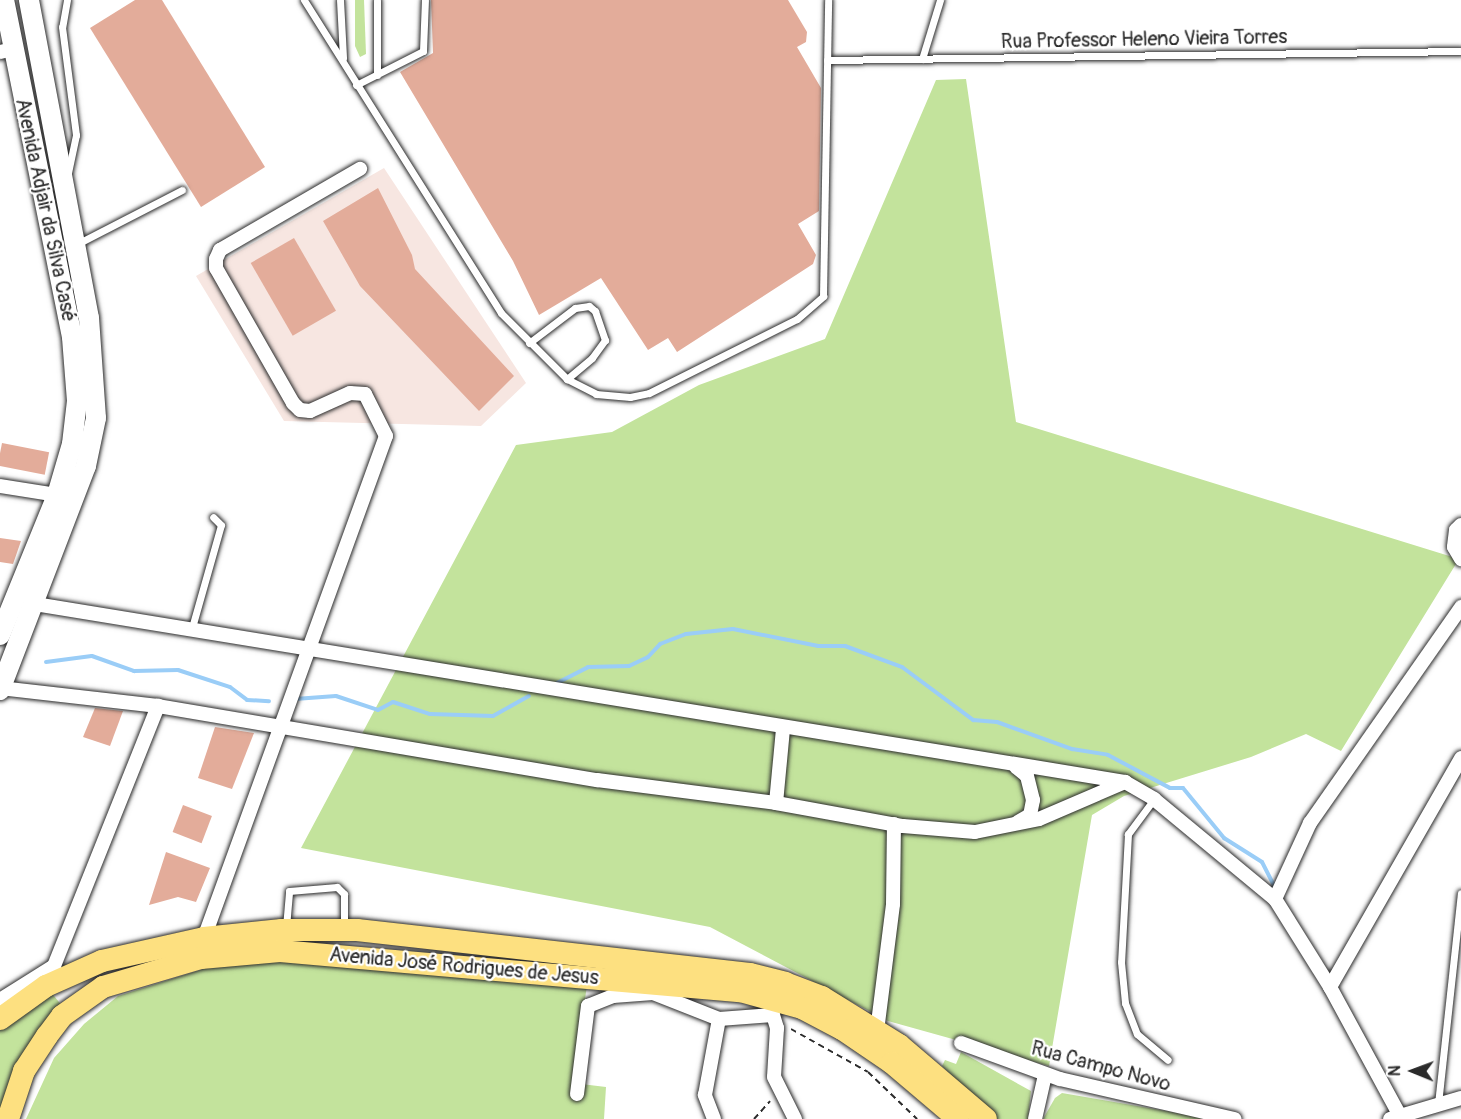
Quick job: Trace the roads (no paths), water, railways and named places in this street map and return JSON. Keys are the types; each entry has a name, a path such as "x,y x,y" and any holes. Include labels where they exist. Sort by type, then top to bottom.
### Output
{"main road":[{"name":"Avenida Adjair da Silva Casé","path":"4,0 7,51 72,337 86,420"},
{"name":"Avenida Adjair da Silva Casé","path":"29,0 88,318 86,420"},
{"path":"0,635 86,420"},
{"path":"0,688 35,604 86,466 86,420"},
{"name":"Avenida José Rodrigues de Jesus","path":"0,1019 50,976 102,961 204,938 286,930 344,930 750,974 822,997 877,1031 986,1119"},
{"name":"Avenida José Rodrigues de Jesus","path":"8,1119 24,1071 62,1016 76,1005 127,977 201,958 280,951 653,988 740,991 802,1008 842,1029 892,1063 958,1119"}],"street":[{"path":"204,938 278,726 386,430 366,394 350,393 310,411 300,410 293,403 216,268 216,259 228,245 360,169"},
{"path":"0,486 57,495"},
{"path":"1461,525 1456,530 1454,547 1461,559"},
{"path":"35,604 783,729 1016,767 1125,782 1154,799 1275,899 1330,987 1395,1118 1461,1098"},
{"path":"1275,899 1310,823 1461,607"},
{"path":"0,688 158,706 597,780 776,803 894,824 975,832 1011,827 1125,782"},
{"path":"0,1000 50,976 158,706"},
{"path":"776,803 783,729"},
{"path":"1330,987 1461,758"},
{"path":"1011,827 1030,814 1033,800 1027,776 1016,767"},
{"path":"877,1031 893,904 894,824"},
{"path":"577,1094 588,1006 613,996 653,988 719,1019 764,1013 776,1019 774,1077 795,1119"},
{"path":"714,1119 705,1095 719,1019"},
{"name":"Rua Campo Novo","path":"961,1043 1045,1075 1234,1119"},
{"path":"1035,1119 1045,1075"}],"lane":[{"path":"63,187 75,151 76,135 62,27 67,0"},
{"path":"304,0 501,313 567,379 596,394 630,397 649,393 797,319 823,296 828,0"},
{"path":"340,0 343,61"},
{"path":"376,0 377,75"},
{"path":"356,85 423,51 425,0"},
{"path":"922,59 940,0"},
{"name":"Rua Professor Heleno Vieira Torres","path":"827,60 1461,51"},
{"path":"74,245 182,190"},
{"path":"530,343 575,308 589,306 595,311 605,340 592,358 567,379"},
{"path":"191,631 221,525 213,517"},
{"path":"1154,799 1128,834 1121,962 1125,1003 1137,1034 1168,1060"},
{"path":"286,930 289,891 337,887 344,894 344,930"},
{"path":"1438,1106 1461,893"}],"waterway":[{"path":"557,683 588,667 629,666 648,657 660,644 686,634 733,629 818,646 845,646 902,667 973,720 997,722 1072,749 1108,755 1170,788 1183,788 1224,838 1262,862 1274,886"},
{"path":"46,662 92,656 134,671 178,670 230,687 247,700 269,701"},
{"path":"295,699 336,696 378,710 393,702 430,714 493,716 529,696"}]}
